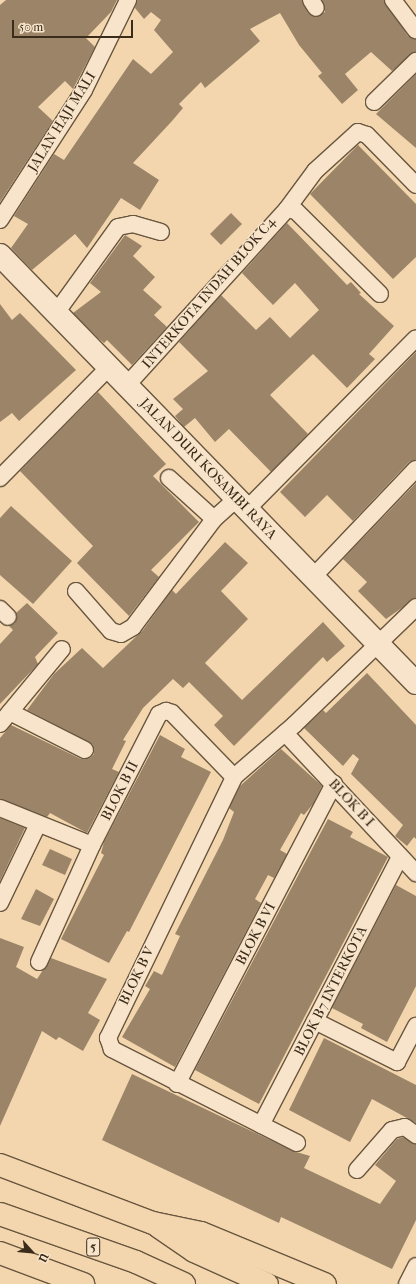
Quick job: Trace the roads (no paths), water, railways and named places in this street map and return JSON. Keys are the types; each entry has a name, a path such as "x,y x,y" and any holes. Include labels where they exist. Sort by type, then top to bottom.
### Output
{"main road":[{"name":"JALAN DURI KOSAMBI RAYA","path":"0,254 416,683"},
{"path":"0,1165 153,1223 201,1233 325,1284"},
{"name":"5","path":"0,1214 136,1262 184,1284"},
{"path":"153,1223 194,1251 267,1284"},
{"path":"0,1253 83,1284"}],"street":[{"name":"JALAN HAJI MALI","path":"0,220 84,90 128,0"},
{"path":"393,0 416,30"},
{"path":"374,102 416,61"},
{"path":"287,209 315,171 358,132 367,135 416,186"},
{"name":"INTERKOTA INDAH BLOK C4","path":"127,385 287,209 296,211 380,294"},
{"path":"56,312 118,227 133,224 161,232"},
{"path":"76,591 111,631 121,634 133,627 214,519 242,504 416,338"},
{"path":"0,478 109,367"},
{"path":"313,577 416,468"},
{"path":"169,478 214,519"},
{"name":"BLOK B V","path":"297,1143 177,1084 112,1049 108,1038 234,777 285,734 416,607"},
{"path":"0,724 62,649"},
{"name":"BLOK B II","path":"39,962 92,845 159,714 166,711 172,713 234,777"},
{"path":"10,712 85,750"},
{"name":"BLOK B I","path":"285,734 334,784 416,873"},
{"name":"BLOK B VI","path":"177,1084 334,784"},
{"path":"0,808 92,845"},
{"path":"0,903 38,824"},
{"name":"BLOK B7 INTERKOTA","path":"261,1125 400,857"},
{"path":"315,1021 397,1062 416,1026"},
{"path":"356,1170 392,1130 405,1127 416,1135"},
{"path":"407,1284 416,1266"}]}
